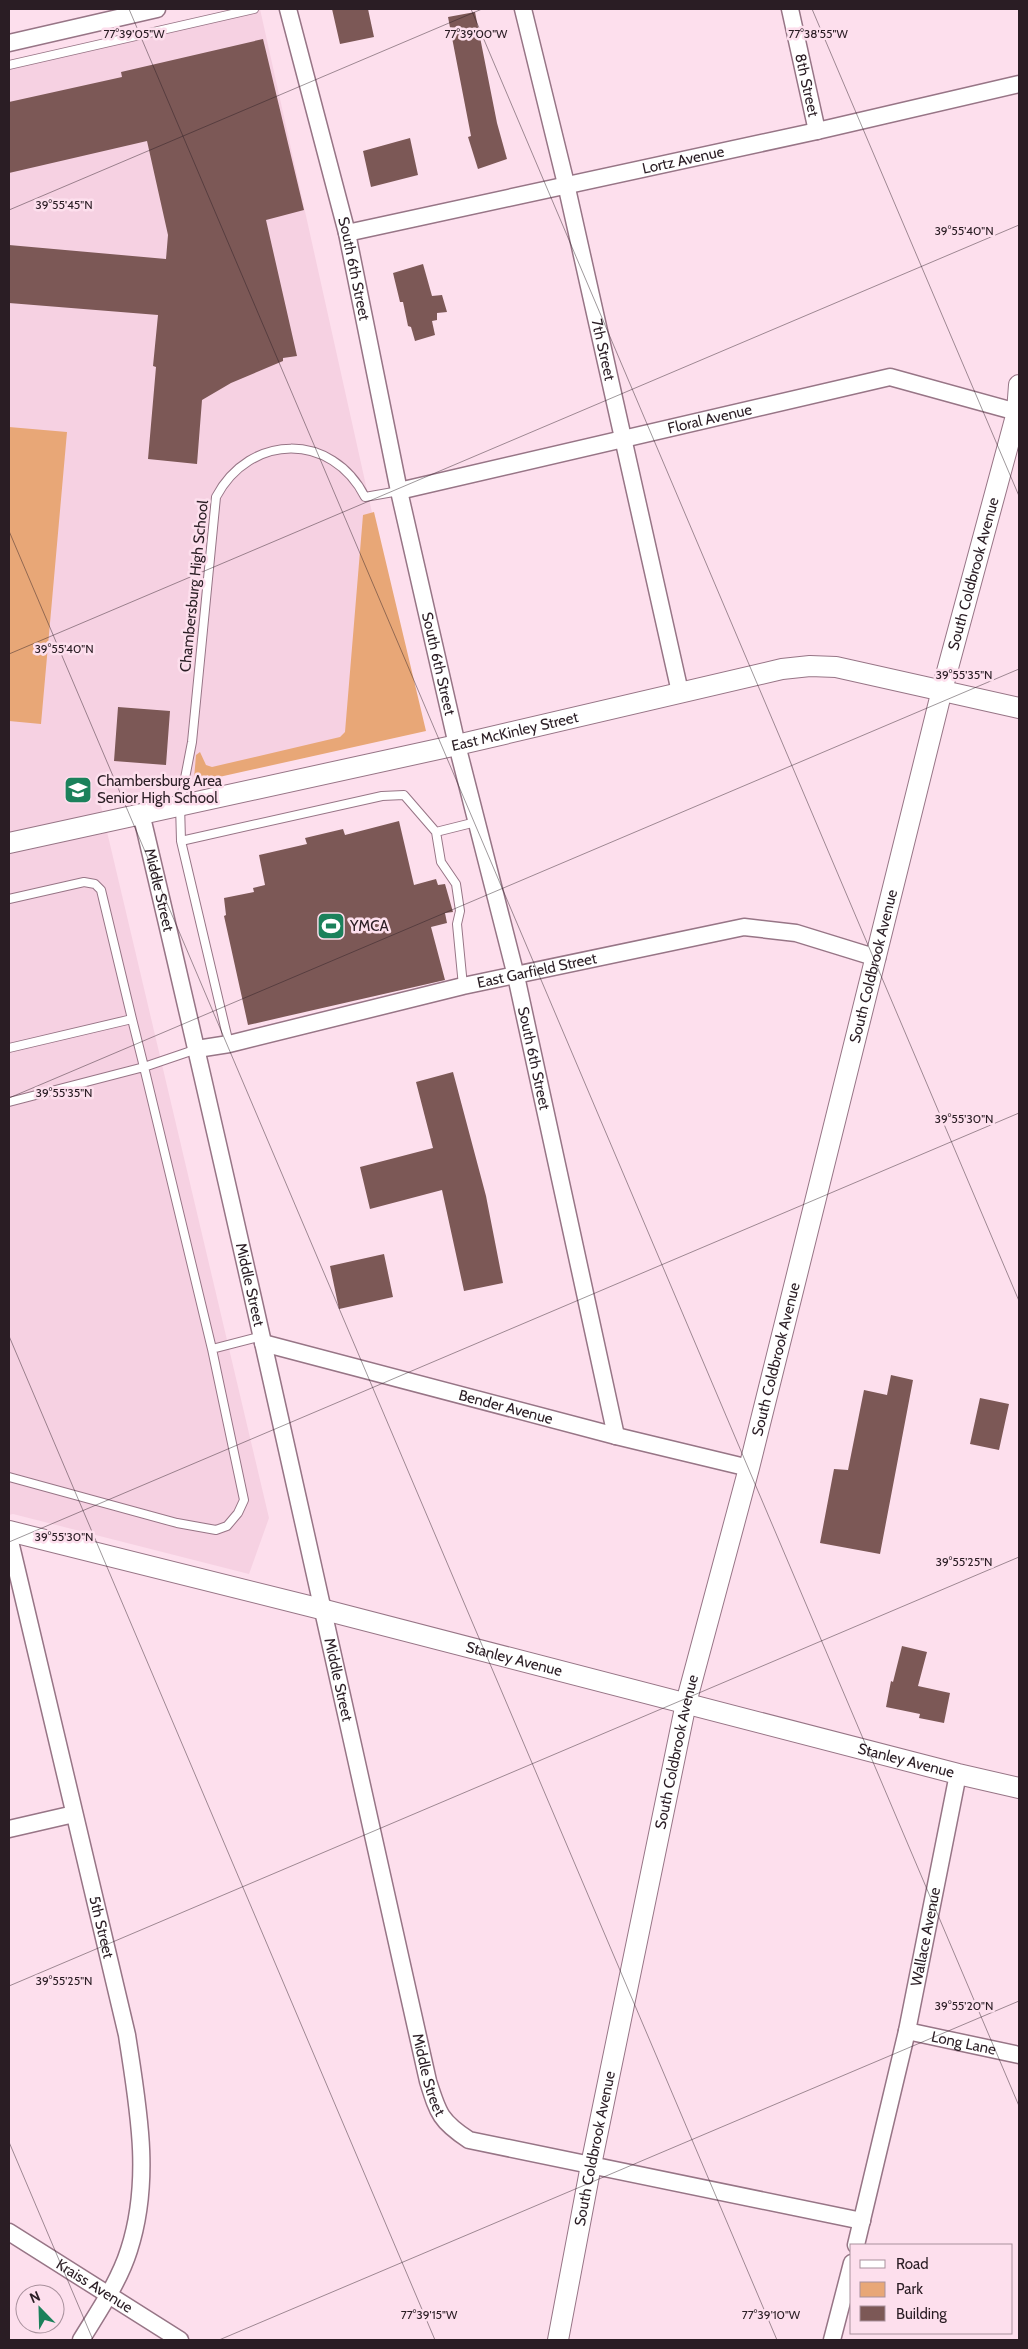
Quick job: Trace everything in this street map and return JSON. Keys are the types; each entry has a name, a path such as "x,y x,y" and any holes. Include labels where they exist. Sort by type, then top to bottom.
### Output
{"street":[{"path":"9,43 157,9"},
{"name":"South 6th Street","path":"288,9 347,233 399,490 457,745 516,976 616,1436"},
{"name":"7th Street","path":"523,9 566,184 680,692"},
{"name":"8th Street","path":"790,9 817,131"},
{"name":"Lortz Avenue","path":"347,233 817,131 1019,84"},
{"name":"Floral Avenue","path":"399,490 890,377 1017,412"},
{"name":"South Coldbrook Avenue","path":"558,2340 591,2165 686,1703 749,1468 942,690 1017,412 1019,386"},
{"name":"East McKinley Street","path":"9,843 180,804 457,745 782,669 810,666 836,667 1019,708"},
{"name":"Middle Street","path":"141,813 197,1050 426,2071 436,2107 449,2127 469,2140 862,2221"},
{"name":"East Garfield Street","path":"197,1050 463,986 744,927 796,933 877,958"},
{"name":"Bender Avenue","path":"262,1339 616,1436 749,1468"},
{"name":"Stanley Avenue","path":"9,1531 322,1609 958,1774 1019,1788"},
{"name":"5th Street","path":"9,1537 128,2035 138,2106 142,2158 141,2198 129,2251 108,2295 81,2340"},
{"name":"Wallace Avenue","path":"856,2244 907,2031 958,1774"},
{"path":"9,1829 74,1814"},
{"name":"Long Lane","path":"907,2031 1019,2055"},
{"name":"Kraiss Avenue","path":"9,2232 180,2340"},
{"path":"832,2340 850,2271"}],"lane":[{"path":"9,65 254,9"},
{"name":"Chambersburg High School","path":"228,1044 181,841 180,804 192,742 213,510 216,497 234,472 246,462 268,452 293,448 316,452 331,458 346,469 358,483 365,497 399,490"},
{"path":"181,841 382,796 404,795 436,832 441,862 456,884 460,911 458,932 463,986"},
{"path":"436,832 476,822"},
{"path":"9,899 84,882 95,884 101,890 212,1349 244,1500 238,1513 226,1526 216,1530 177,1523 9,1477"},
{"path":"9,1048 132,1019"},
{"path":"9,1102 144,1067 197,1050"},
{"path":"212,1349 262,1339"}],"shaded area":[{"name":"Chambersburg Area Senior High School","path":"252,9 260,9 419,724 100,802 269,1518 249,1574 13,1514 9,1515 9,62"}],"green space":[{"path":"9,427 67,432 41,724 9,721"},
{"path":"374,512 426,731 201,781 194,779 196,755 200,752 206,765 212,767 340,737 345,732 363,515"}],"building":[{"path":"332,9 368,9 374,37 340,44"},
{"path":"475,12 497,123 507,159 478,169 468,137 471,136 448,17"},
{"path":"263,39 304,210 266,220 297,356 283,358 283,361 231,383 202,400 197,464 148,459 156,367 153,366 158,315 9,303 9,245 166,259 168,235 147,141 9,173 9,102 122,77 121,72"},
{"path":"410,138 418,175 371,187 363,151"},
{"path":"423,264 432,296 442,295 447,312 437,313 437,320 432,321 435,335 415,341 411,327 408,326 403,302 400,302 393,273"},
{"path":"118,707 170,711 166,765 114,761"},
{"name":"YMCA","path":"399,821 414,885 436,879 438,885 445,884 453,912 445,913 447,923 431,927 445,980 248,1025 224,916 226,915 224,898 254,892 253,888 265,885 259,855 307,844 305,838 343,829 345,835"},
{"path":"453,1072 486,1196 503,1283 464,1291 442,1190 370,1209 360,1167 433,1148 416,1082"},
{"path":"384,1254 393,1297 339,1309 330,1266"},
{"path":"891,1375 913,1380 880,1554 820,1543 834,1469 848,1470 864,1390 887,1395"},
{"path":"980,1398 1009,1404 999,1450 970,1444"},
{"path":"902,1646 927,1652 918,1686 950,1693 944,1723 919,1718 920,1714 886,1707 891,1681 893,1682"}],"place":[{"name":"Chambersburg Area Senior High School","path":"78,790"},
{"name":"YMCA","path":"331,926"}]}
